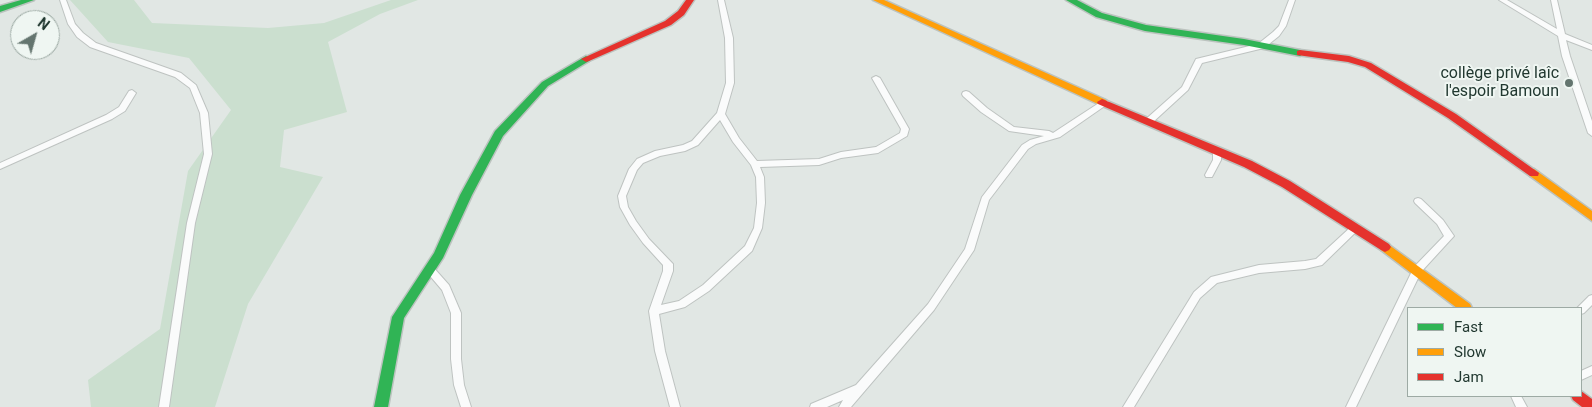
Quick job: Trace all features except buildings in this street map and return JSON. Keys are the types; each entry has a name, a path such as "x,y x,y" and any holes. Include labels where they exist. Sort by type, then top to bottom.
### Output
{"street":[{"path":"0,9 30,0"},
{"path":"63,0 72,24 80,35 93,44 178,75 193,87 204,113 208,154 191,222 164,407"},
{"path":"380,407 398,317 430,270 488,152 509,121 534,94 579,63 624,40 668,23 682,13 690,0"},
{"path":"675,407 660,352 654,311 668,271 668,264 646,240 624,207 622,196 626,182 633,169 650,156 685,148 695,143 721,114 730,83 729,38 722,0"},
{"path":"877,0 1105,103 1217,150 1286,184 1356,227 1417,270 1463,307"},
{"path":"1070,0 1099,15 1145,28 1289,52 1349,59 1376,69 1520,162 1592,217"},
{"path":"1149,121 1185,88 1199,61 1261,46 1279,31 1292,0"},
{"path":"1502,0 1561,34 1592,48"},
{"path":"1554,0 1561,34 1592,133"},
{"path":"755,164 819,162 841,155 878,150 904,134 905,128 876,78"},
{"path":"0,166 109,117 122,109 132,94"},
{"path":"966,94 984,110 1012,129 1057,135"},
{"path":"844,407 931,307 970,250 980,211 985,200 1025,147 1057,135 1105,103"},
{"path":"654,311 682,304 706,288 750,248 758,228 761,203 760,177 755,164 736,140 721,114"},
{"path":"1209,175 1217,160 1217,150"},
{"path":"1351,407 1417,270 1449,236 1440,222 1418,201"},
{"path":"1128,407 1197,295 1214,280 1259,269 1319,262 1356,227"},
{"path":"430,270 451,297 456,312 456,359 459,385 466,407"},
{"path":"1582,309 1592,299"},
{"path":"815,407 862,388"},
{"path":"1579,397 1592,407"}],"green space":[{"path":"70,0 134,0 152,23 268,28 324,23 391,0 418,0 380,14 328,42 347,112 284,130 280,167 323,177 248,304 215,407 91,407 88,380 160,329 188,171 231,110 189,58 108,42"}],"traffic: fast":[{"path":"0,9 30,0"},
{"path":"1070,0 1099,15 1145,28 1244,42 1300,53"},
{"path":"381,407 398,317 439,255 466,195 499,134 545,84 586,59"}],"traffic: slow":[{"path":"877,0 1102,102"},
{"path":"1534,173 1592,217"},
{"path":"1385,247 1465,307"}],"traffic: jam":[{"path":"586,59 668,23 681,13 690,0"},
{"path":"1300,53 1349,59 1368,65 1452,116 1534,173"},
{"path":"1102,102 1248,164 1286,184 1385,247"},
{"path":"1579,397 1592,407"}],"place":[{"name":"collège privé laîc l'espoir Bamoun","path":"1569,83"}]}
